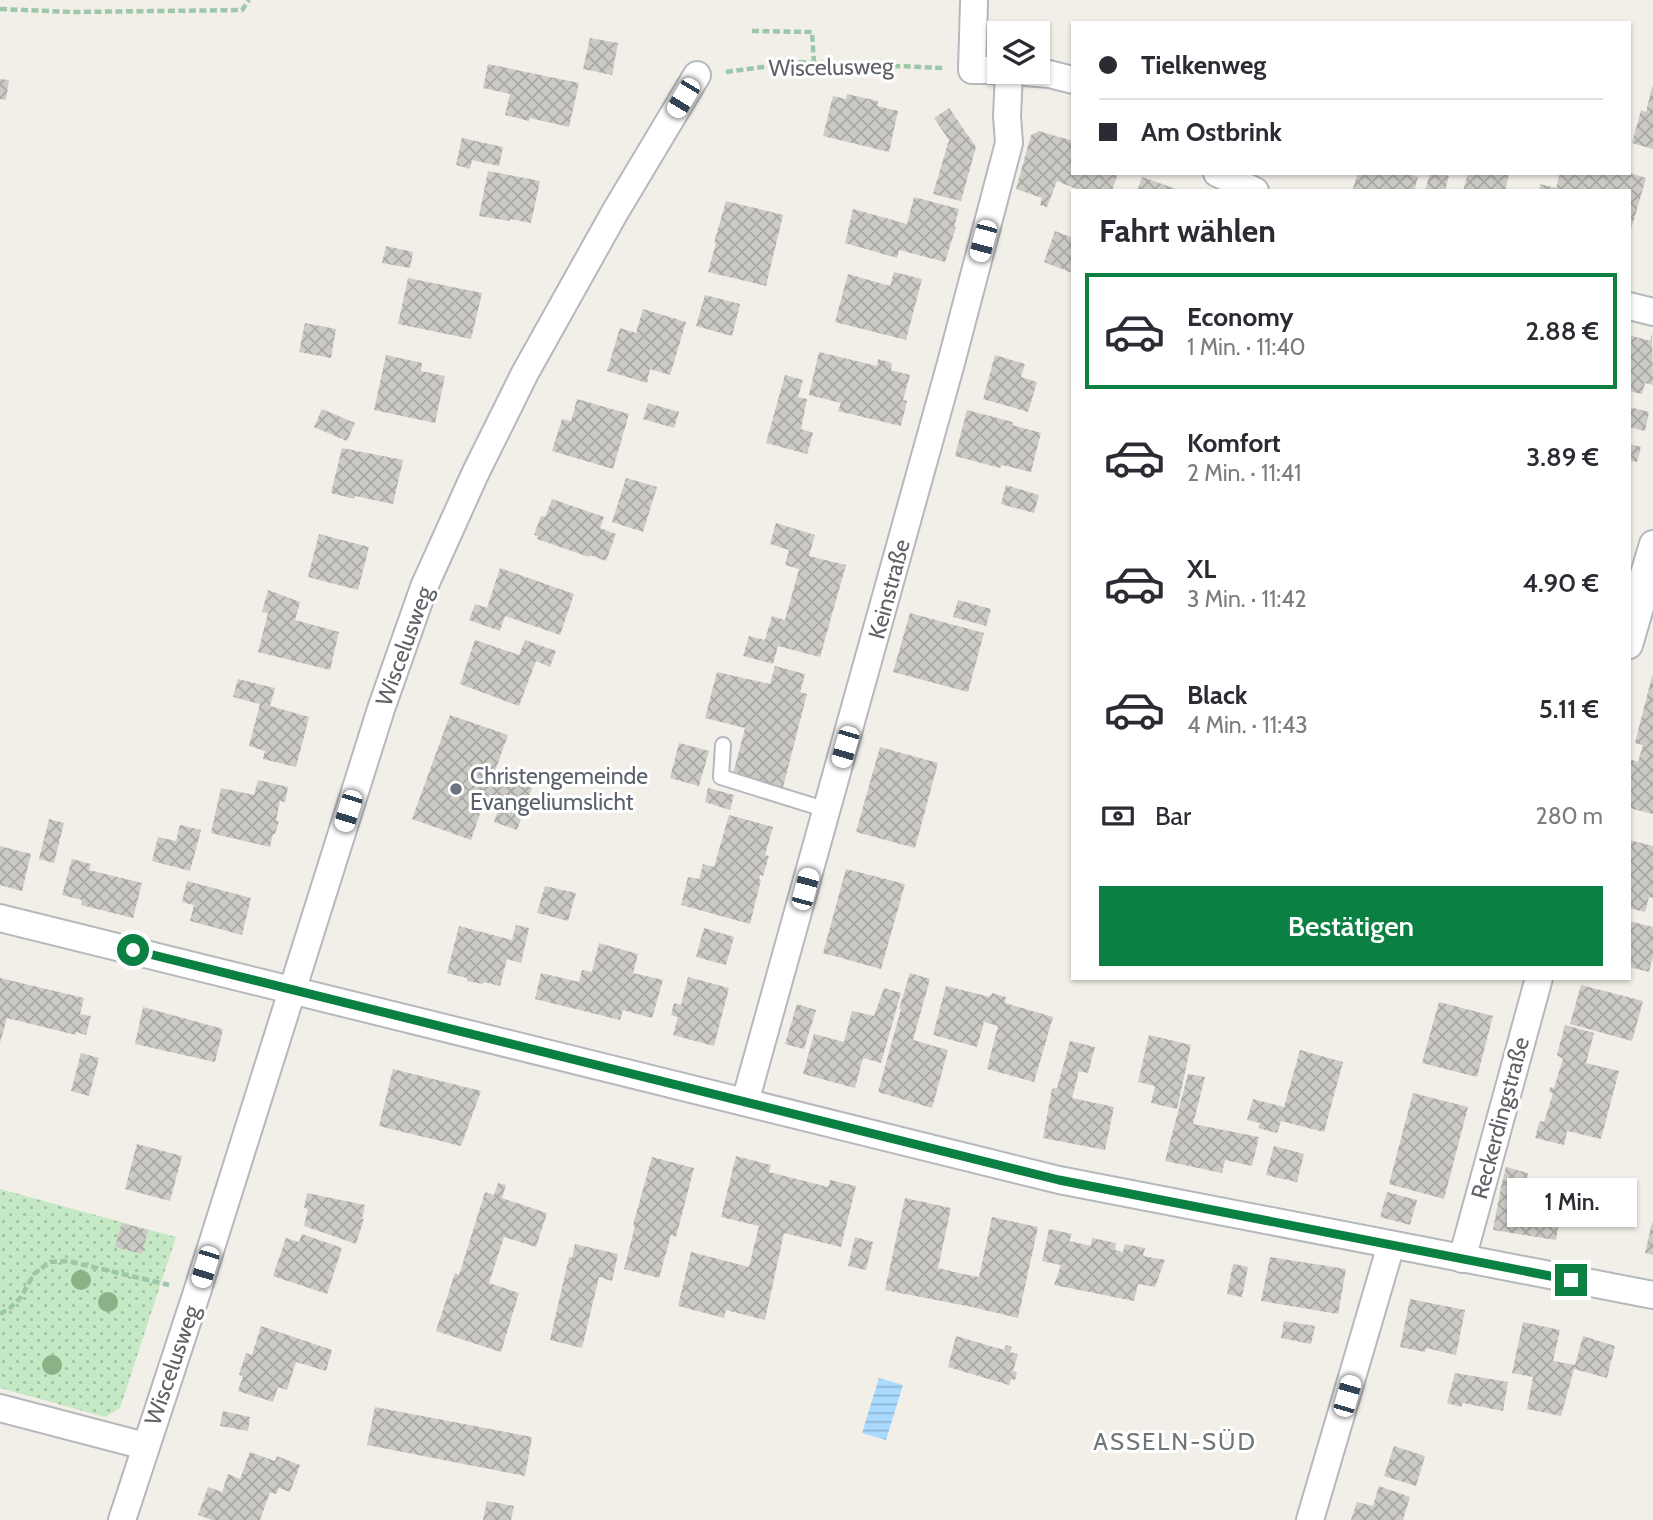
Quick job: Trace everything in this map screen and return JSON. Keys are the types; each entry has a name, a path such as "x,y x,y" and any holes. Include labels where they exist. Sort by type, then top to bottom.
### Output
{"street":[{"path":"974,3 972,70 987,71"},
{"path":"1050,74 1071,80"},
{"name":"Wiscelusweg","path":"122,1520 381,709 424,587 475,474 525,373 615,212 697,75"},
{"name":"Keinstraße","path":"745,1102 951,363 1009,143 1008,84"},
{"path":"1221,175 1251,189"},
{"path":"1631,306 1653,312"},
{"path":"1631,639 1653,544"},
{"path":"0,918 1059,1180 1653,1295"},
{"name":"Reckerdingstraße","path":"1462,1259 1538,980"},
{"path":"1310,1520 1391,1245"},
{"path":"0,1408 145,1446"}],"lane":[{"path":"723,745 721,778 827,810"}],"path":[{"path":"0,9 73,12 242,10 249,0"},
{"path":"752,31 811,32 814,63"},
{"name":"Wiscelusweg","path":"697,75 800,62 972,70"},
{"path":"0,1314 21,1297 34,1274 50,1262 68,1261 197,1292"}],"green space":[{"path":"0,1189 176,1237 120,1408 105,1417 0,1388"}],"water":[{"path":"879,1378 903,1385 886,1440 862,1433"}],"building":[{"path":"590,38 618,43 612,75 583,69"},
{"path":"488,64 579,83 569,127 505,115 510,94 483,88"},
{"path":"0,79 9,80 6,100 0,99"},
{"path":"1652,87 1653,149 1632,143 1641,110 1646,112"},
{"path":"847,94 878,101 877,106 898,111 889,152 823,136 833,96 846,99"},
{"path":"949,108 976,147 961,201 933,194 949,140 934,118"},
{"path":"1039,131 1071,140 1071,175 1117,175 1113,189 1076,189 1057,181 1047,207 1040,205 1042,198 1016,189 1031,135"},
{"path":"462,138 503,147 499,166 472,160 470,169 456,165"},
{"path":"488,171 540,181 531,223 479,216"},
{"path":"1631,173 1646,178 1631,230 1631,189 1539,189 1540,184 1556,188 1559,175"},
{"path":"1357,175 1418,177 1415,189 1353,189"},
{"path":"1429,175 1449,176 1446,189 1426,189"},
{"path":"1467,175 1509,175 1505,189 1464,189"},
{"path":"1142,177 1176,189 1138,189"},
{"path":"914,197 959,209 945,262 899,250 897,258 845,243 853,209 907,224"},
{"path":"726,201 783,215 766,286 708,272"},
{"path":"1055,231 1071,237 1071,273 1044,262"},
{"path":"386,246 413,252 410,268 382,263"},
{"path":"894,272 922,279 906,340 835,322 848,274 890,286"},
{"path":"408,278 482,293 471,339 398,324"},
{"path":"705,295 740,304 732,336 696,326"},
{"path":"643,309 686,322 670,375 650,369 647,383 607,371 620,328 636,333"},
{"path":"305,323 336,329 331,358 299,352"},
{"path":"1652,334 1653,385 1645,383 1642,394 1631,391 1631,336 1650,341"},
{"path":"819,352 877,366 878,359 892,363 891,370 910,375 903,400 907,401 901,426 838,411 841,403 809,395"},
{"path":"386,355 422,363 421,371 445,376 435,423 374,410"},
{"path":"995,355 1025,364 1021,377 1037,382 1028,412 983,399"},
{"path":"785,375 803,380 798,397 807,399 801,429 813,433 807,454 766,443"},
{"path":"577,399 629,414 613,469 552,451 562,419 571,421"},
{"path":"648,403 679,412 674,428 643,419"},
{"path":"1631,408 1649,412 1645,431 1631,428"},
{"path":"322,409 355,423 347,441 314,427"},
{"path":"967,410 1013,422 1012,425 1041,433 1031,472 1002,465 1000,468 955,456"},
{"path":"1631,444 1641,447 1637,462 1631,461"},
{"path":"342,448 403,460 393,504 331,493"},
{"path":"626,478 657,487 643,532 612,522"},
{"path":"1006,485 1039,495 1034,513 1001,504"},
{"path":"552,499 604,517 600,528 616,534 606,561 537,539 538,536 534,535 541,516 545,517"},
{"path":"776,523 815,535 809,556 846,565 820,657 778,646 773,664 743,656 749,636 765,640 772,616 785,620 799,569 785,565 789,550 770,544"},
{"path":"319,534 369,547 358,590 308,577"},
{"path":"500,568 574,594 560,635 505,616 500,631 469,620 475,604 487,608"},
{"path":"268,590 300,602 295,620 339,632 330,670 258,652 268,613 262,612"},
{"path":"958,600 991,609 986,626 953,617"},
{"path":"910,613 984,633 968,692 893,672"},
{"path":"475,640 519,655 525,640 556,651 550,667 536,661 519,706 460,684"},
{"path":"775,666 805,674 800,692 807,694 783,787 733,774 745,728 705,718 717,672 770,684"},
{"path":"1653,676 1653,814 1631,808 1631,760 1638,762 1643,745 1635,743"},
{"path":"238,679 275,688 270,706 309,717 296,767 263,759 265,751 249,746 260,704 233,697"},
{"name":"Christengemeinde Evangeliumslicht","path":"450,715 508,735 494,774 532,788 517,830 494,822 498,810 483,805 471,840 412,819"},
{"path":"679,743 709,751 699,786 670,778"},
{"path":"880,747 938,763 915,848 856,832"},
{"path":"258,780 288,787 285,802 280,801 276,821 279,821 270,847 211,833 221,788 254,795"},
{"path":"708,788 734,795 730,810 705,802"},
{"path":"729,815 773,827 765,855 769,856 763,876 760,875 750,924 681,905 688,877 699,879 703,864 714,867"},
{"path":"49,819 64,823 54,863 39,859"},
{"path":"180,825 201,830 190,871 152,861 158,837 176,841"},
{"path":"1631,840 1653,846 1653,898 1649,897 1645,912 1631,908"},
{"path":"0,846 31,854 22,891 0,885"},
{"path":"72,859 91,864 89,870 142,883 133,918 81,905 82,900 62,895"},
{"path":"846,869 905,884 881,969 823,953"},
{"path":"187,881 251,898 242,935 190,921 194,905 182,902"},
{"path":"545,886 576,893 568,921 537,913"},
{"path":"1631,922 1653,927 1653,956 1649,972 1631,968"},
{"path":"516,925 529,928 521,963 507,959 500,986 467,981 467,978 447,973 459,926 512,940"},
{"path":"704,928 734,937 726,965 696,957"},
{"path":"599,943 638,954 633,973 663,980 652,1018 623,1010 620,1020 535,999 541,973 579,982 582,970 592,972"},
{"path":"910,973 930,979 913,1040 948,1050 932,1108 878,1092"},
{"path":"688,977 729,988 714,1046 673,1035 678,1017 671,1015 674,1003 681,1005"},
{"path":"0,978 84,998 80,1014 91,1016 86,1035 76,1032 76,1035 7,1018 0,1043"},
{"path":"1581,985 1643,1001 1632,1041 1570,1024"},
{"path":"946,986 990,997 992,993 1006,997 1005,1003 1053,1017 1034,1082 987,1069 998,1026 984,1022 977,1047 933,1035"},
{"path":"884,988 901,993 881,1063 863,1058 855,1088 803,1074 814,1034 844,1042 852,1011 874,1016"},
{"path":"1439,1002 1493,1016 1477,1077 1422,1063"},
{"path":"797,1004 816,1010 804,1049 785,1044"},
{"path":"143,1007 223,1029 215,1062 135,1044"},
{"path":"1565,1025 1594,1033 1586,1063 1619,1071 1601,1139 1567,1131 1564,1145 1535,1138 1539,1123 1544,1122 1553,1093 1549,1092 1550,1087 1554,1088 1563,1059 1557,1055"},
{"path":"1149,1035 1191,1045 1177,1109 1151,1103 1155,1086 1138,1082"},
{"path":"1070,1041 1095,1047 1088,1073 1079,1071 1072,1098 1114,1107 1105,1150 1043,1138 1052,1089 1057,1088"},
{"path":"1300,1050 1343,1062 1324,1132 1281,1121 1277,1133 1258,1128 1260,1123 1247,1120 1253,1099 1284,1107"},
{"path":"81,1053 99,1058 89,1096 71,1091"},
{"path":"393,1069 481,1091 461,1146 379,1126"},
{"path":"1188,1074 1205,1077 1193,1124 1259,1137 1252,1166 1225,1160 1222,1173 1165,1161"},
{"path":"1413,1093 1468,1107 1444,1199 1389,1184"},
{"path":"137,1144 182,1156 170,1201 125,1189"},
{"path":"1274,1146 1304,1154 1297,1182 1266,1175"},
{"path":"736,1156 771,1165 769,1172 828,1187 830,1180 856,1186 841,1247 784,1233 765,1320 726,1310 724,1318 678,1306 691,1252 749,1267 759,1226 721,1217"},
{"path":"652,1157 694,1168 676,1237 671,1235 659,1278 624,1269"},
{"path":"1506,1167 1528,1173 1524,1191 1563,1198 1556,1240 1493,1230"},
{"path":"498,1183 506,1185 502,1198 547,1213 536,1247 504,1237 489,1283 519,1293 501,1352 436,1331 455,1273 459,1275 485,1192 494,1195"},
{"path":"1387,1192 1417,1200 1410,1225 1380,1217"},
{"path":"307,1193 365,1205 364,1219 356,1244 304,1226 308,1209 304,1208"},
{"path":"905,1198 951,1208 938,1268 958,1273 979,1277 992,1217 1038,1227 1018,1318 885,1290"},
{"path":"122,1223 148,1230 142,1254 115,1247"},
{"path":"1653,1223 1653,1255 1645,1253"},
{"path":"1049,1229 1072,1234 1069,1241 1091,1246 1092,1238 1116,1243 1115,1250 1123,1252 1125,1244 1145,1248 1143,1256 1165,1260 1155,1287 1138,1284 1134,1301 1054,1285 1061,1265 1042,1261"},
{"path":"302,1234 342,1248 327,1294 273,1276 286,1238 299,1242"},
{"path":"855,1237 873,1242 866,1270 848,1266"},
{"path":"575,1244 618,1254 612,1281 599,1277 582,1348 550,1340 569,1257 572,1258"},
{"path":"1270,1257 1346,1269 1338,1314 1261,1301"},
{"path":"1233,1264 1248,1267 1242,1297 1227,1294"},
{"path":"1410,1299 1465,1310 1456,1355 1426,1348 1425,1352 1400,1347"},
{"path":"1284,1321 1315,1326 1311,1344 1281,1338"},
{"path":"1523,1322 1560,1330 1553,1361 1575,1365 1583,1336 1615,1346 1607,1378 1574,1369 1561,1416 1527,1409 1533,1377 1512,1373"},
{"path":"261,1326 332,1350 326,1371 296,1362 287,1390 278,1387 273,1402 238,1391 243,1376 239,1375 246,1353 252,1355"},
{"path":"956,1336 1004,1350 1006,1345 1012,1347 1010,1352 1018,1354 1013,1371 1017,1372 1015,1380 1011,1379 1009,1385 948,1367"},
{"path":"1455,1373 1508,1382 1503,1411 1463,1403 1461,1407 1447,1403"},
{"path":"375,1407 532,1437 525,1476 367,1445"},
{"path":"223,1411 250,1417 248,1431 220,1426"},
{"path":"1394,1446 1425,1456 1416,1486 1384,1476"},
{"path":"250,1452 275,1461 277,1456 300,1465 290,1492 279,1488 276,1494 270,1492 260,1520 212,1520 198,1515 208,1487 222,1492 228,1474 240,1479"},
{"path":"1379,1486 1410,1497 1403,1520 1351,1520 1357,1502 1373,1506"},
{"path":"487,1501 514,1506 511,1520 483,1520"}],"place":[{"name":"Christengemeinde Evangeliumslicht","path":"456,789"}],"district":[{"name":"ASSELN-SÜD","path":"1175,1441"}],"route":[{"path":"133,950 1059,1180 1571,1280"}]}
